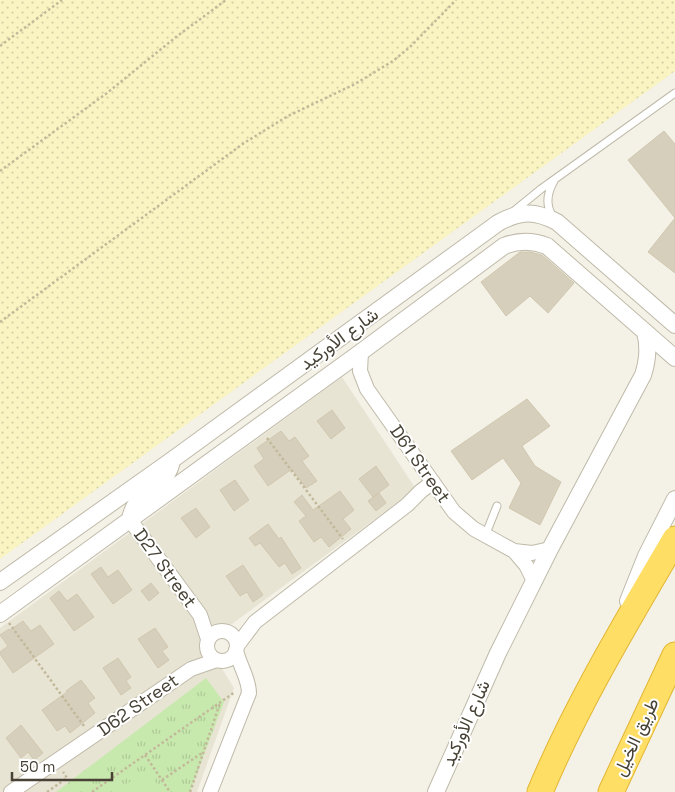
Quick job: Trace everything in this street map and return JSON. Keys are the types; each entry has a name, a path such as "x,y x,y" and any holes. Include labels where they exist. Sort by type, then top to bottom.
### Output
{"highway":[{"path":"540,792 571,723 616,639 675,539"},
{"name":"طريق الخيل","path":"611,792 675,655"}],"street":[{"name":"شارع الأوركيد","path":"0,582 507,218 519,214 532,213 545,216 557,222 674,325"},
{"name":"شارع الأوركيد","path":"5,618 130,520 504,246 521,241 539,243 554,252 675,358"},
{"name":"شارع الأوركيد","path":"436,792 475,701 534,581 643,375 648,358 645,332"},
{"name":"D61 Street","path":"361,352 360,371 367,389 454,512 463,521 485,536 514,551 526,565 534,581"},
{"path":"130,520 138,499 164,480 170,470 172,460"},
{"path":"219,660 232,657 236,648 255,622 407,505 423,500 436,487"},
{"path":"616,639 635,583 675,499"},
{"name":"D27 Street","path":"130,520 200,616 207,642"},
{"name":"D61 Street","path":"514,551 532,552 550,549"},
{"name":"D27 Street","path":"200,616 224,631"},
{"path":"246,679 210,655 207,642 213,634 255,622"},
{"path":"210,792 248,697 246,679 234,637 224,631"},
{"name":"D62 Street","path":"191,669 207,642"},
{"name":"D62 Street","path":"11,792 191,669 219,660"}],"lane":[{"path":"507,218 529,198 675,93"},
{"path":"554,181 550,188 548,206 557,222"},
{"path":"485,536 496,506"}],"path":[{"path":"0,46 62,0"},
{"path":"0,171 107,92 226,0"},
{"path":"0,322 244,142 296,112 355,84 393,61 410,47 456,0"},
{"path":"258,426 351,548"},
{"path":"5,618 84,727"},
{"path":"92,792 220,703 246,679"},
{"path":"190,792 220,703"},
{"path":"162,780 203,752"},
{"path":"145,755 170,792"},
{"path":"47,792 67,778 56,762"}],"shaded area":[{"path":"342,377 416,489 206,643 234,688 197,792 0,792 0,628"}],"green space":[{"path":"206,678 224,702 190,792 56,792"},
{"path":"147,770 163,792 115,792"}],"sand":[{"path":"0,0 675,0 675,71 0,559"}],"building":[{"path":"664,131 675,144 675,218 628,160"},
{"path":"675,218 675,273 648,252"},
{"path":"520,252 542,255 574,283 548,313 530,296 506,316 481,282"},
{"path":"527,399 550,426 522,446 535,466 561,482 540,525 509,508 521,483 503,458 472,480 451,451"},
{"path":"332,410 345,428 331,439 317,421"},
{"path":"281,431 289,441 295,437 309,456 302,461 317,481 306,488 292,469 268,486 254,466 264,459 257,448"},
{"path":"376,466 389,485 373,497 359,479"},
{"path":"235,480 249,500 234,511 220,490"},
{"path":"340,491 354,510 343,519 351,529 329,547 321,537 314,542 299,521 306,516 294,502 302,495 313,510"},
{"path":"379,493 386,503 376,511 368,501"},
{"path":"196,508 210,527 196,538 181,518"},
{"path":"268,524 279,539 281,537 301,568 292,574 285,563 279,567 260,543 255,546 249,538"},
{"path":"243,565 263,595 253,602 247,592 240,596 226,576"},
{"path":"101,567 108,577 118,570 132,590 113,604 91,574"},
{"path":"151,583 159,593 149,601 141,591"},
{"path":"59,591 67,601 77,594 94,617 74,631 50,598"},
{"path":"23,621 31,631 40,625 54,644 13,673 0,654 8,646 0,635"},
{"path":"155,628 168,647 162,651 169,660 158,668 138,639"},
{"path":"118,658 131,677 126,681 131,688 121,695 103,668"},
{"path":"81,680 95,698 88,703 95,713 70,733 65,726 57,731 42,710"},
{"path":"21,725 43,753 34,760 28,752 21,758 6,738"}]}
